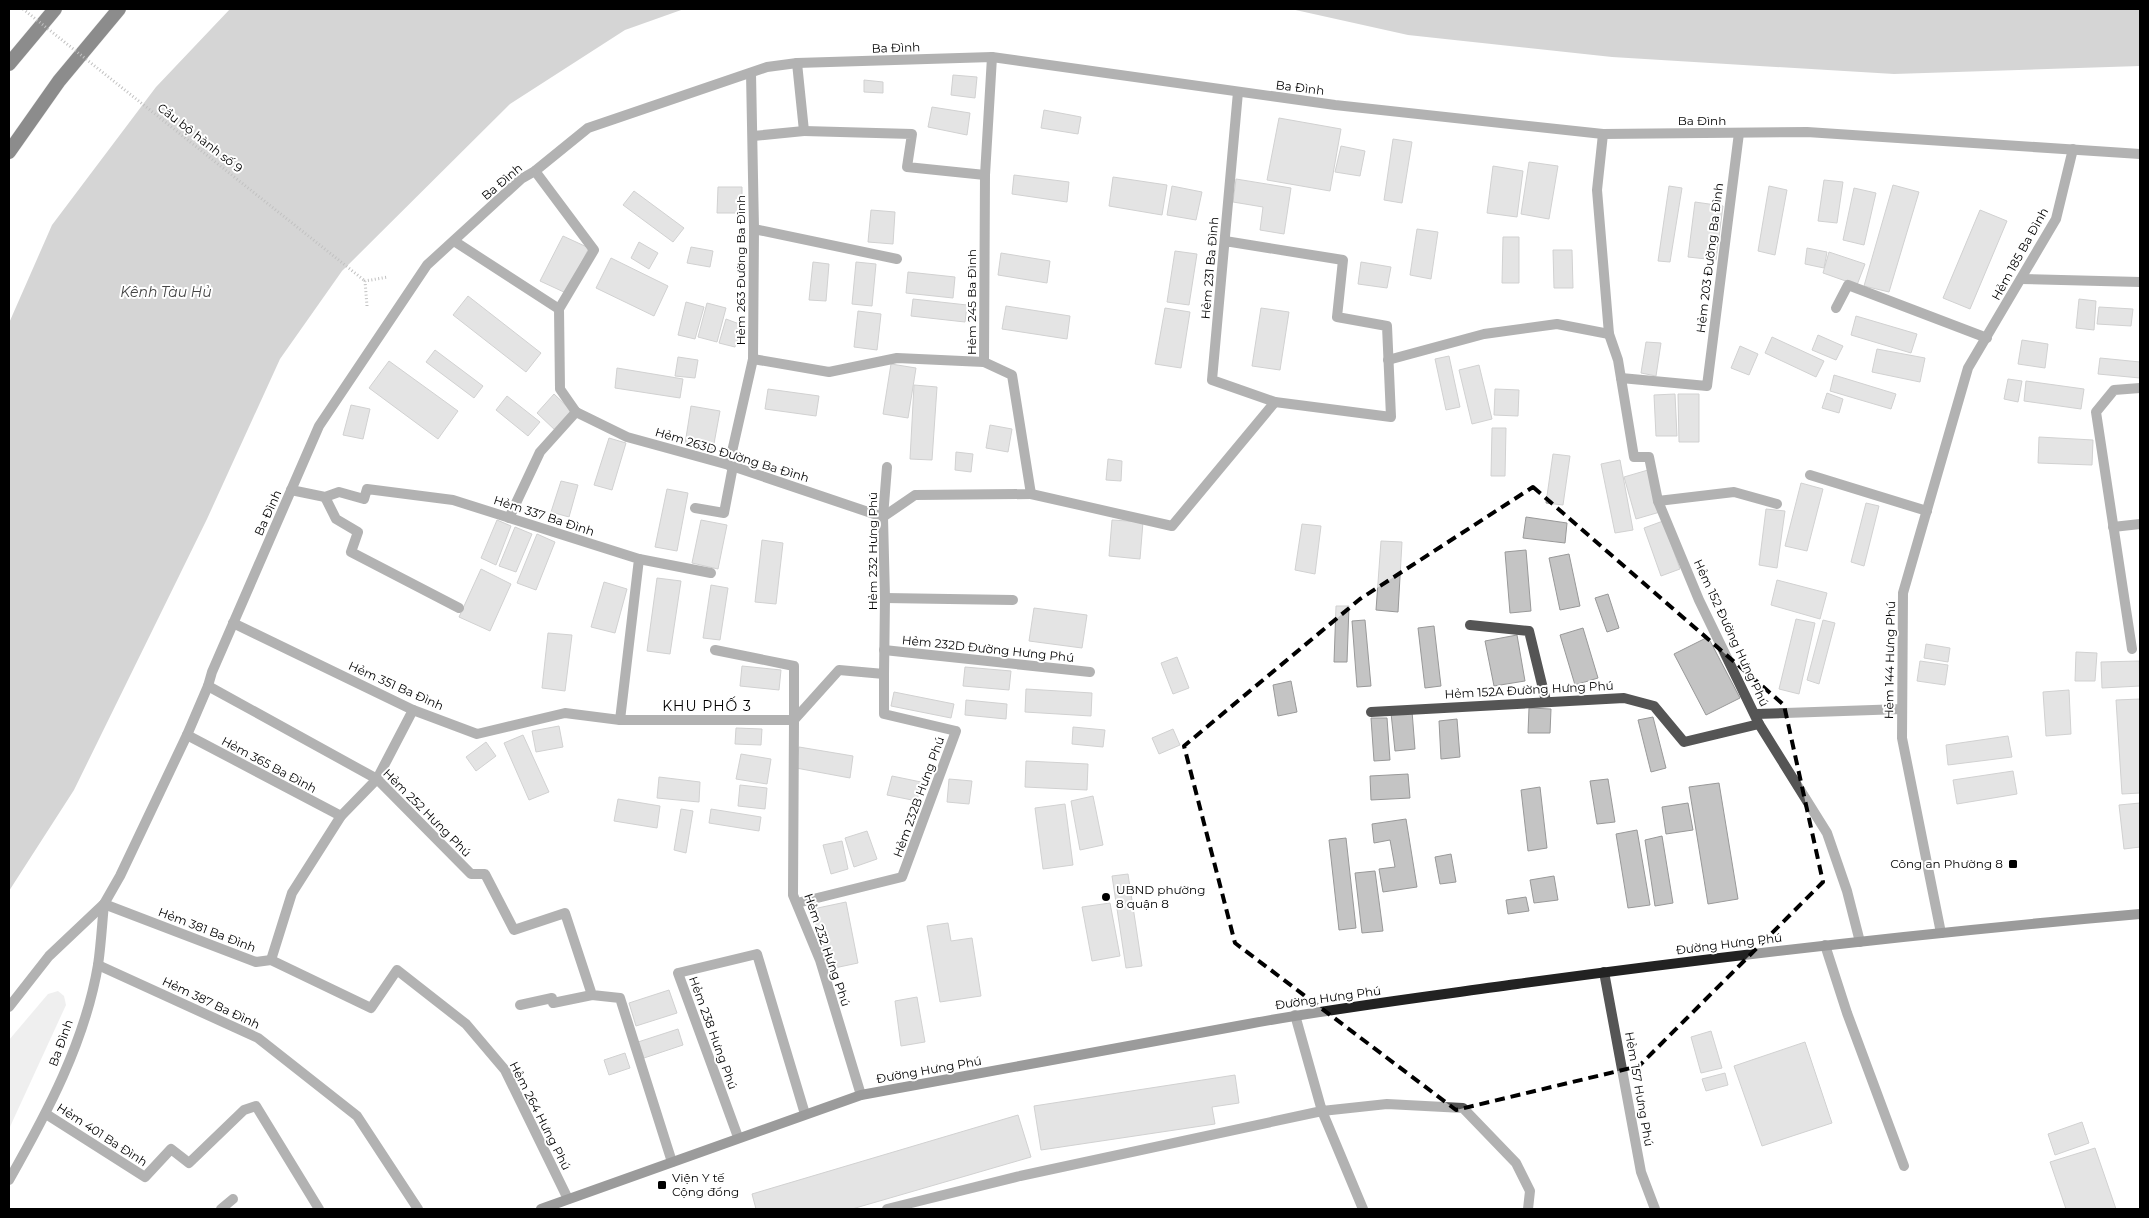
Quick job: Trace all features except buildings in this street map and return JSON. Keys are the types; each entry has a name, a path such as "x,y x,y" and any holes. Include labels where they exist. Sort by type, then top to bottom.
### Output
{"highway":[{"path":"9,64 55,9"},
{"path":"9,152 59,81 120,9"}],"main road":[{"name":"Đường Hưng Phú","path":"540,1209 738,1137 861,1095 1295,1015 1604,972 1825,945 2140,914"}],"street":[{"name":"Ba Đình","path":"9,1007 49,956 104,904 120,876 187,735 212,672 319,426 427,265 521,179 535,171 588,128 767,67 797,63 992,57 1238,92 1603,134 1807,132 2140,154"},
{"name":"Hẻm 245 Ba Đình","path":"992,57 985,175 984,362 1012,375 1030,494"},
{"path":"797,63 804,131"},
{"name":"Hẻm 263 Đường Ba Đình","path":"695,508 724,513 752,358 754,229 752,73"},
{"name":"Hẻm 231 Ba Đình","path":"1238,92 1212,380 1275,402"},
{"path":"752,136 804,131 912,134 907,167 985,175"},
{"name":"Hẻm 203 Đường Ba Đình","path":"1621,378 1707,386 1738,133"},
{"name":"Hẻm 152 Đường Hưng Phú","path":"1603,134 1597,190 1609,334 1621,378 1634,457 1649,457 1658,501 1699,600 1756,714 1759,724 1827,833 1847,891 1860,942"},
{"name":"Hẻm 185 Ba Đình","path":"1987,338 2056,219 2073,150"},
{"path":"509,518 540,452 576,412 560,389 559,310 594,250 535,171"},
{"path":"754,229 897,259"},
{"path":"454,241 559,310"},
{"path":"883,517 915,495 1030,494 1172,526 1275,402 1391,417 1387,326 1337,316 1343,260 1225,241"},
{"path":"2021,279 2140,282"},
{"path":"1836,308 1848,285 1987,338"},
{"path":"1388,360 1484,334 1557,324 1609,334"},
{"name":"Hẻm 144 Hưng Phú","path":"1941,933 1902,738 1903,593 1968,368 1987,338"},
{"path":"752,358 829,372 897,358 984,362"},
{"path":"2132,649 2096,412 2114,390 2140,388"},
{"name":"Hẻm 263D Đường Ba Đình","path":"576,412 627,437 731,466 883,517"},
{"name":"Hẻm 232 Hưng Phú","path":"884,674 886,598 883,517 887,467"},
{"path":"1810,475 1927,511"},
{"name":"Hẻm 337 Ba Đình","path":"291,490 325,497 339,492 364,499 367,490 454,500 638,560 711,573"},
{"path":"1658,501 1734,492 1777,504"},
{"path":"325,497 336,519 358,532 351,552 459,608"},
{"path":"2113,526 2140,524"},
{"path":"620,720 638,560"},
{"path":"886,598 1013,600"},
{"name":"Hẻm 351 Ba Đình","path":"233,623 413,710 476,734 565,713 620,720 794,720"},
{"path":"1470,625 1529,631 1546,701"},
{"name":"Hẻm 232 Hưng Phú","path":"716,650 794,666 794,895 820,960 861,1095"},
{"name":"Hẻm 232D Đường Hưng Phú","path":"884,650 1090,672"},
{"path":"794,720 840,670 884,674"},
{"name":"Hẻm 232B Hưng Phú","path":"797,903 902,877 956,731 884,714 884,674"},
{"name":"Hẻm 252 Hưng Phú","path":"208,686 377,779 471,874 485,874 514,930 565,913 592,995"},
{"name":"Hẻm 152A Đường Hưng Phú","path":"1371,712 1624,698 1654,706 1684,742 1759,724"},
{"path":"1756,714 1902,709"},
{"path":"270,960 292,893 341,816 377,779 413,710"},
{"name":"Hẻm 365 Ba Đình","path":"187,735 341,816"},
{"name":"Ba Đình","path":"9,1180 46,1114 79,1037 98,965 104,904"},
{"name":"Hẻm 381 Ba Đình","path":"104,904 256,962 270,960 370,1008 397,970 466,1024"},
{"path":"1825,945 1847,1013 1904,1166"},
{"name":"Hẻm 238 Hưng Phú","path":"738,1137 678,973 757,954 805,1114"},
{"name":"Hẻm 387 Ba Đình","path":"98,965 258,1038 356,1116 418,1209"},
{"name":"Hẻm 157 Hưng Phú","path":"1604,972 1641,1172 1655,1209"},
{"path":"520,1005 552,998 553,1003 592,995 620,998 672,1162"},
{"path":"1295,1015 1322,1111 1338,1144 1363,1209"},
{"name":"Hẻm 264 Hưng Phú","path":"466,1024 506,1070 568,1199"},
{"path":"887,1209 1020,1176 1322,1111 1386,1104 1463,1108 1516,1163 1530,1191 1528,1209"},
{"name":"Hẻm 401 Ba Đình","path":"46,1114 145,1177 171,1149 189,1163 244,1110 256,1106 319,1209"},
{"path":"220,1209 233,1199"}],"path":[{"name":"Cầu bộ hành số 9","path":"23,9 365,281"}],"highlighted area":[{"path":"1533,487 1784,705 1823,882 1639,1066 1456,1110 1235,943 1184,746 1360,599"}],"shaded area":[{"path":"58,991 64,996 66,1005 9,1129 9,1040 48,994"}],"water":[{"name":"Kênh Tàu Hủ","path":"230,9 684,9 625,30 510,104 342,271 280,359 207,519 74,790 9,891 9,323 52,225 156,87"},
{"path":"1291,9 2140,9 2140,66 1894,74 1612,57 1408,35"}],"place":[{"name":"Công an Phường 8","path":"2013,864"},
{"name":"UBND phường 8 quận 8","path":"1106,897"},
{"name":"Viện Y tế Cộng đồng","path":"662,1185"}],"district":[{"name":"KHU PHỐ 3","path":"707,706"}]}
